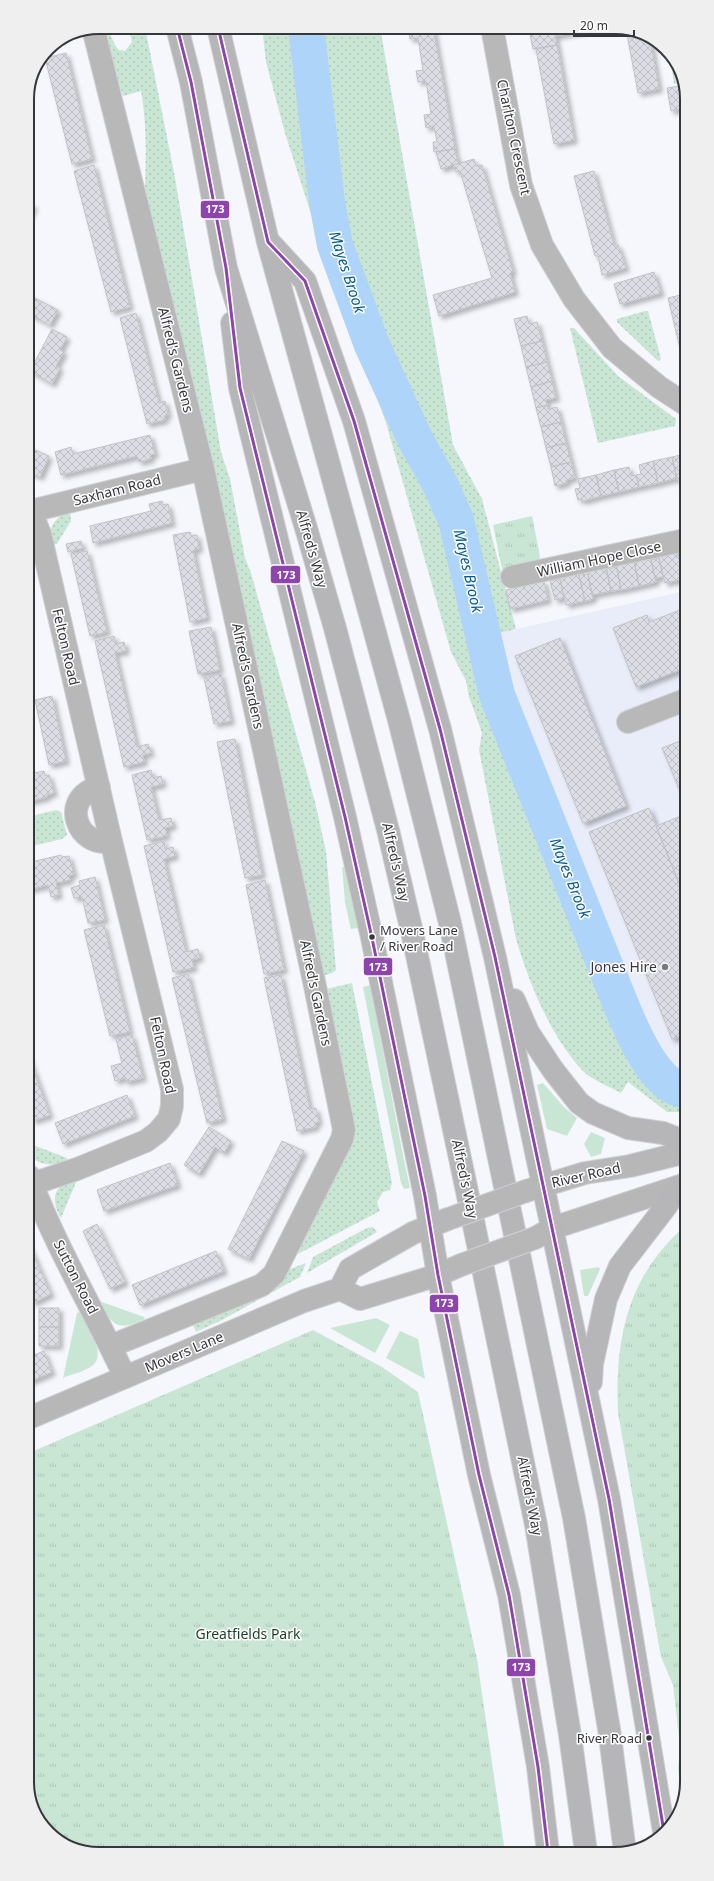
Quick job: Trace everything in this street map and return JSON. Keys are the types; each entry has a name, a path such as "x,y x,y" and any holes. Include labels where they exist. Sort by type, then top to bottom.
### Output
{"highway":[{"name":"Alfred's Way","path":"179,34 191,82 226,268 306,528 335,628 386,822 412,932 536,1525 569,1728 585,1847"},
{"path":"220,34 268,242 400,720 450,923 574,1518 609,1729 624,1846"},
{"path":"268,242 305,281 354,421 440,730 495,957 544,1233 590,1411 611,1507 660,1798 663,1826"},
{"path":"226,268 240,388 345,817 372,938 479,1475 509,1595 538,1767 547,1847"},
{"path":"495,957 528,1032 553,1070 579,1103 593,1113 628,1128 663,1133 680,1140"},
{"path":"590,1411 592,1364 606,1299 620,1266 680,1188"}],"street":[{"name":"Alfred's Gardens","path":"95,34 203,469 312,971 344,1130 342,1138 274,1274 262,1285 111,1346"},
{"name":"Charlton Crescent","path":"493,34 521,185 542,245 574,299 612,348 659,387 680,401"},
{"name":"Saxham Road","path":"34,509 203,469"},
{"name":"Felton Road","path":"34,521 40,534 111,842 172,1089 172,1106 169,1119 158,1132 146,1141 77,1169 34,1179"},
{"name":"William Hope Close","path":"512,577 680,541"},
{"path":"628,722 680,702"},
{"path":"99,788 86,792 78,803 76,813 77,824 94,839 104,843 111,842"},
{"name":"River Road","path":"430,1225 535,1188 585,1173 630,1166 680,1154"},
{"path":"430,1225 350,1269 340,1289 360,1300 438,1275 544,1233 680,1186"},
{"name":"Sutton Road","path":"34,1189 58,1243 111,1346 125,1377"},
{"name":"Movers Lane","path":"34,1416 304,1301 340,1289"}],"shaded area":[{"path":"680,592 680,1077 671,1071 643,1020 518,710 499,633"}],"green space":[{"path":"104,34 110,34 119,50 125,51 132,42 130,34 146,34 174,172 221,452 230,479 245,558 251,573 315,802 326,851 336,970 322,976 145,191 145,128 141,91 123,96"},
{"path":"263,34 381,34 453,445 482,499 516,629 499,633 518,710 643,1020 671,1071 654,1078 668,1094 680,1098 680,1112 667,1112 628,1082 621,1093 587,1075 572,1058 551,1027 527,974 516,939 479,750 482,733 469,697 466,681 451,652 386,423 310,211 285,133 266,62"},
{"path":"672,67 678,82 674,84"},
{"path":"648,311 660,355 661,360 658,361 617,322 617,319"},
{"path":"570,328 574,328 618,376 676,419 675,426 598,443"},
{"path":"70,510 71,521 57,544 50,545 49,539 53,524 60,516"},
{"path":"532,516 540,557 538,563 503,574 493,525"},
{"path":"56,810 61,812 67,835 62,839 34,846 34,816"},
{"path":"342,867 345,867 358,928 351,929 345,903"},
{"path":"352,983 392,1183 390,1190 383,1192 377,1202 380,1211 298,1254 294,1253 353,1135 326,989"},
{"path":"370,985 410,1188 404,1189 401,1183 363,987"},
{"path":"543,1083 564,1107 577,1118 567,1136 547,1129 537,1085"},
{"path":"591,1132 605,1138 601,1154 591,1157 584,1144"},
{"path":"34,1145 67,1158 68,1162 49,1164 34,1159"},
{"path":"77,1180 61,1218 55,1204 55,1195 64,1184"},
{"path":"373,1227 377,1232 307,1273 313,1257 367,1228"},
{"path":"680,1231 680,1746 673,1685 661,1657 618,1413 619,1359 629,1310 638,1287 650,1266 666,1245"},
{"path":"306,1263 300,1277 220,1321 196,1332 192,1322 287,1270"},
{"path":"599,1267 600,1269 588,1296 584,1296 580,1270"},
{"path":"99,1301 144,1317 145,1319 136,1323 122,1326 112,1321"},
{"path":"80,1312 91,1331 98,1354 96,1361 92,1366 63,1378 77,1313"},
{"path":"376,1318 390,1325 375,1353 330,1328"},
{"name":"Greatfields Park","path":"313,1330 382,1367 418,1392 477,1659 504,1847 94,1847 82,1845 59,1834 50,1825 41,1811 36,1799 34,1782 34,1451"},
{"path":"400,1331 418,1339 425,1379 386,1358"},
{"path":"680,1746 680,1783 678,1770"}],"building":[{"path":"409,34 434,34 455,149 434,152 433,142 437,142 434,126 426,128 424,115 431,114 426,81 418,82 416,71 423,70 418,38 410,39"},
{"path":"530,34 565,34 555,36 557,45 533,49"},
{"path":"627,35 640,39 651,45 659,89 638,93"},
{"path":"557,45 574,140 554,144 536,49"},
{"path":"66,53 92,159 72,164 46,61 49,57"},
{"path":"679,86 680,109 671,111 667,88"},
{"path":"454,149 459,163 441,169 436,152"},
{"path":"474,159 476,166 482,165 513,272 510,273 515,292 439,316 433,295 492,278 460,171 456,172 453,165"},
{"path":"94,165 130,307 111,312 74,171"},
{"path":"594,171 614,245 618,245 626,268 602,275 598,256 595,256 574,176"},
{"path":"654,272 661,293 620,304 614,284"},
{"path":"680,295 680,349 668,298"},
{"path":"34,298 58,310 50,325 34,317"},
{"path":"136,313 159,403 165,401 168,415 164,416 165,420 147,424 120,318"},
{"path":"527,316 529,324 537,322 542,341 521,346 514,319"},
{"path":"52,329 67,337 60,350 64,352 56,366 60,368 52,384 34,373 34,363"},
{"path":"542,341 547,362 526,367 521,346"},
{"path":"547,362 552,381 531,387 526,367"},
{"path":"552,381 556,398 546,400 547,405 536,408 531,387"},
{"path":"547,405 548,409 557,407 561,422 541,427 536,408"},
{"path":"561,422 566,443 546,448 541,427"},
{"path":"150,435 155,454 150,455 151,459 139,462 137,456 61,475 55,452 71,447 73,454"},
{"path":"566,443 571,462 551,467 546,448"},
{"path":"34,450 49,456 40,477 34,474"},
{"path":"680,455 680,479 677,480 672,457"},
{"path":"672,457 677,478 658,483 653,461"},
{"path":"653,461 658,483 639,487 636,475 641,474 639,465"},
{"path":"571,462 575,478 566,480 567,483 555,486 551,467"},
{"path":"629,467 631,476 636,475 639,487 619,492 614,470"},
{"path":"614,470 619,492 601,496 596,475"},
{"path":"596,475 601,496 583,501 582,499 578,500 575,489 580,488 578,479"},
{"path":"162,501 163,505 168,504 172,523 93,543 90,526 151,511 149,504"},
{"path":"190,532 191,536 197,535 199,549 193,550 207,618 190,622 173,535"},
{"path":"81,541 83,548 68,552 66,544"},
{"path":"677,549 680,562 680,580 665,583 658,554"},
{"path":"87,551 107,632 90,636 71,554"},
{"path":"650,556 656,582 639,586 634,560"},
{"path":"659,558 663,577 655,578 651,560"},
{"path":"634,560 639,586 621,590 616,564"},
{"path":"606,566 611,591 592,595 587,570"},
{"path":"617,567 621,590 611,591 606,569"},
{"path":"578,571 585,601 566,605 559,576"},
{"path":"588,574 593,599 585,601 579,575"},
{"path":"560,579 564,598 555,600 550,581"},
{"path":"544,581 548,600 510,609 506,590"},
{"path":"680,610 680,670 636,687 613,628 647,615 649,622"},
{"path":"211,627 220,670 198,674 189,631"},
{"path":"114,636 116,644 124,642 126,651 115,653 137,747 148,744 151,753 143,755 144,762 124,767 95,641"},
{"path":"560,638 626,806 583,823 515,656"},
{"path":"221,674 231,721 214,724 204,678"},
{"path":"52,696 66,761 49,765 35,700"},
{"path":"235,739 262,875 245,878 217,742"},
{"path":"680,741 680,791 662,748"},
{"path":"151,770 153,778 161,776 163,784 151,787 159,820 171,818 173,826 165,828 167,836 147,840 132,775"},
{"path":"44,771 45,776 49,775 54,793 47,795 47,797 34,800 34,773"},
{"name":"Jones Hire","path":"649,808 680,886 680,1036 672,1039 589,832"},
{"path":"680,816 680,886 656,826"},
{"path":"164,841 165,849 173,847 175,856 164,859 186,952 198,949 200,958 192,960 194,968 173,972 144,846"},
{"path":"61,855 62,857 69,856 74,874 69,876 70,880 56,883 59,895 51,897 48,885 34,888 34,861"},
{"path":"95,877 105,920 88,923 82,897 74,898 71,888 80,885 79,881"},
{"path":"265,880 284,970 264,974 246,885"},
{"path":"104,925 130,1032 110,1036 84,930"},
{"path":"188,974 223,1119 207,1123 172,978"},
{"path":"281,975 310,1109 316,1108 319,1122 315,1123 316,1127 297,1131 264,978"},
{"path":"132,1035 143,1078 126,1082 125,1078 115,1081 111,1066 122,1063 116,1039"},
{"path":"34,1071 50,1115 34,1121"},
{"path":"127,1095 135,1116 63,1144 55,1123"},
{"path":"209,1127 231,1141 224,1153 215,1147 199,1174 184,1165"},
{"path":"282,1141 304,1151 249,1259 228,1249"},
{"path":"170,1163 178,1185 104,1211 97,1190"},
{"path":"97,1224 125,1282 110,1289 83,1231"},
{"path":"216,1251 224,1271 140,1305 132,1285"},
{"path":"34,1256 51,1294 34,1302"},
{"path":"39,1308 59,1308 59,1327 39,1327"},
{"path":"39,1327 59,1327 59,1346 39,1346"},
{"path":"44,1351 52,1372 34,1380 34,1355"}],"waterway":[{"name":"Mayes Brook","path":"307,34 327,202 335,245 372,345 415,439 440,484 456,520 497,695 622,1006 643,1052 653,1067 663,1079 674,1087 680,1088"}],"transit line":[{"name":"173","path":"179,34 191,82 226,268 240,388 345,817 372,938 425,1196 438,1275 479,1475 509,1595 538,1767 547,1847"},
{"name":"173","path":"220,34 268,242 305,281 354,421 440,729 495,957 609,1499 663,1826"}],"place":[{"name":"Movers Lane / River Road","path":"372,937"},
{"name":"Jones Hire","path":"665,967"},
{"name":"River Road","path":"649,1738"}]}
